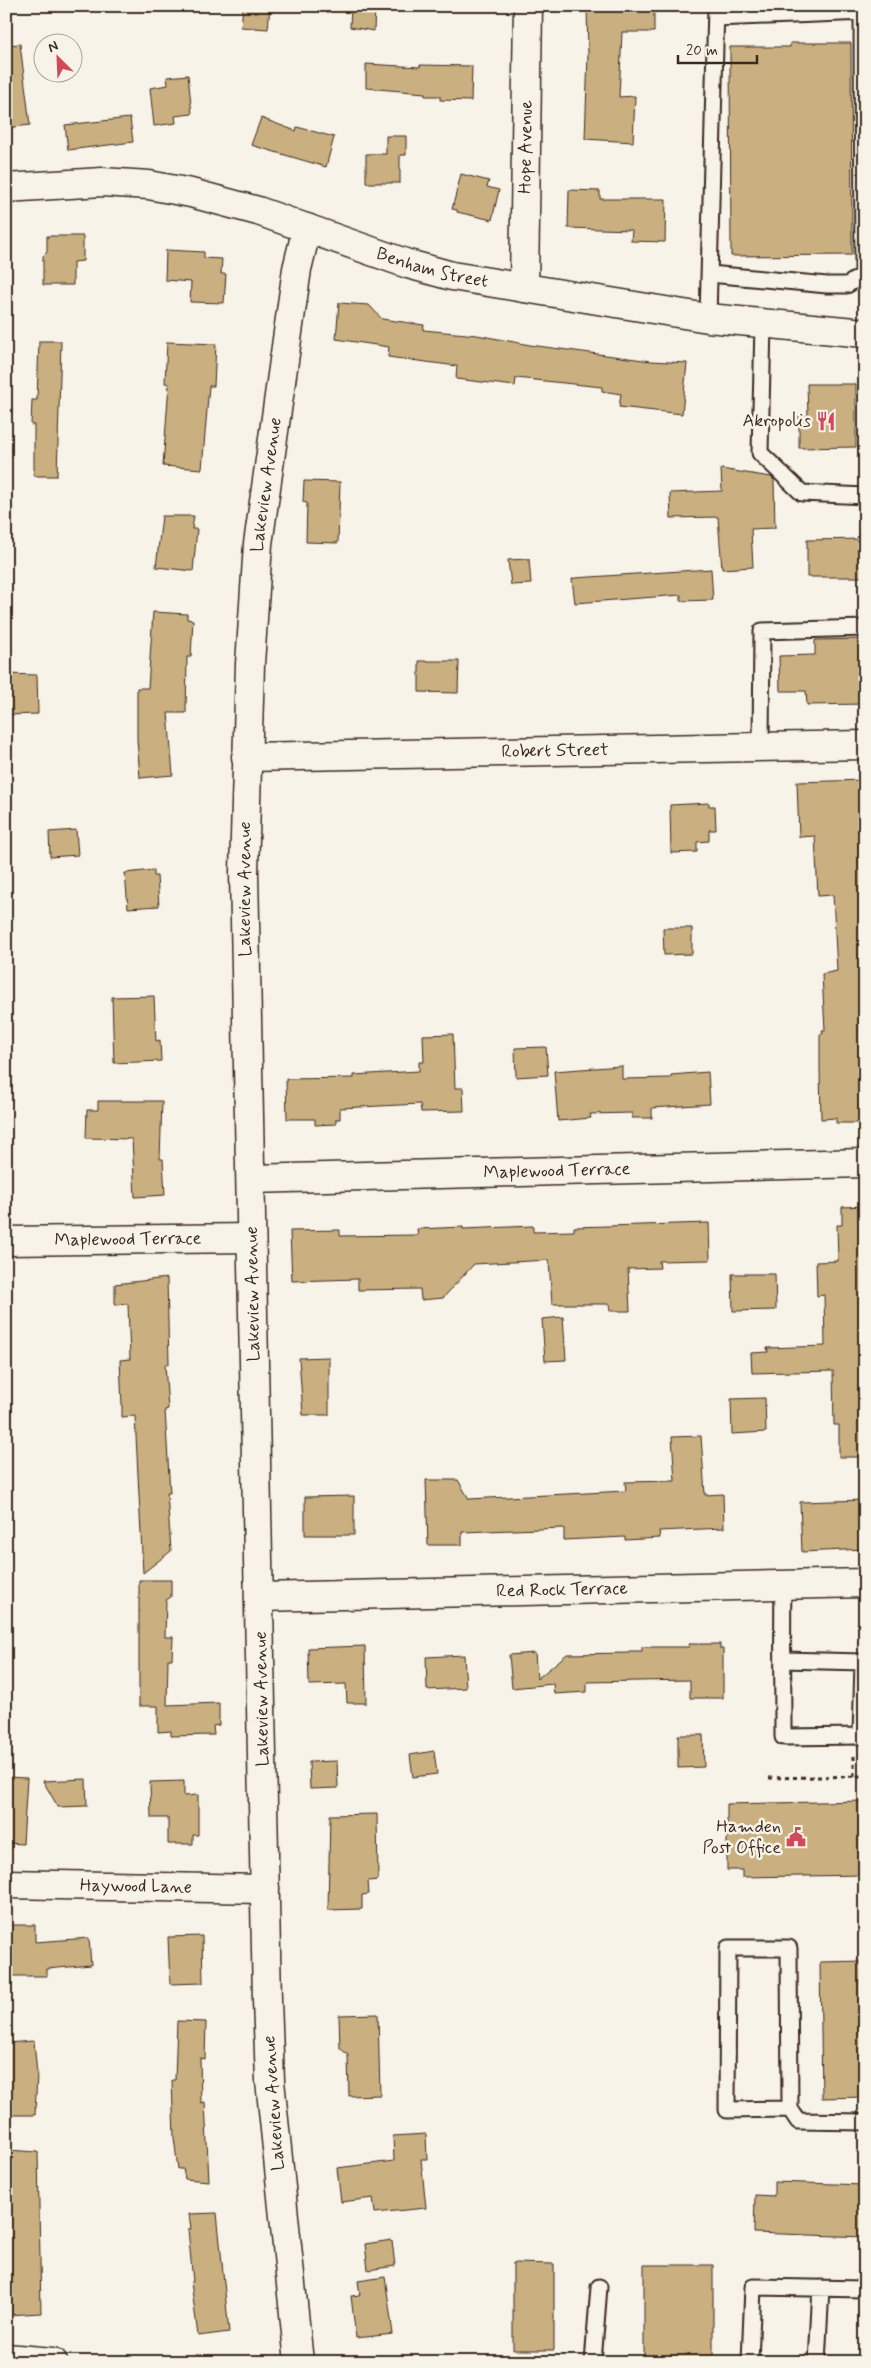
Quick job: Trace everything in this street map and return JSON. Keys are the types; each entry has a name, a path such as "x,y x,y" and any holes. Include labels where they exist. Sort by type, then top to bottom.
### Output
{"street":[{"name":"Hope Avenue","path":"524,288 528,6"},
{"name":"Benham Street","path":"6,188 102,182 149,185 191,193 258,211 408,264 452,276 708,318 865,333"},
{"name":"Lakeview Avenue","path":"299,2362 270,2081 244,872 246,757 258,544 297,269 306,228"},
{"name":"Robert Street","path":"246,757 865,745"},
{"name":"Maplewood Terrace","path":"251,1179 865,1163"},
{"name":"Maplewood Terrace","path":"6,1241 251,1238"},
{"name":"Red Rock Terrace","path":"260,1597 865,1583"},
{"name":"Haywood Lane","path":"6,1884 265,1889"},
{"path":"6,2358 53,2362"}],"lane":[{"path":"708,318 716,12 864,12 863,275 847,285 828,285 710,274"},
{"path":"763,324 760,453 802,493 865,496"},
{"path":"762,746 762,631 865,628"},
{"path":"783,1585 783,1660 783,1737 861,1736 862,1662 783,1660"},
{"path":"790,2109 727,2110 728,1948 788,1948 790,2109 798,2121 865,2122"},
{"path":"593,2362 599,2287"},
{"path":"750,2362 753,2287 865,2289"},
{"path":"817,2362 821,2288"}],"path":[{"path":"854,1753 854,1776"},
{"path":"769,1778 865,1776"}],"building":[{"path":"243,6 270,6 268,29 241,27"},
{"path":"351,6 375,6 374,31 350,27"},
{"path":"587,6 654,6 654,32 622,32 619,97 635,96 633,142 585,139 588,55"},
{"path":"790,43 851,43 852,255 731,256 730,47 790,47"},
{"path":"20,44 30,125 6,128 6,45"},
{"path":"366,64 420,67 420,65 472,66 471,101 440,100 440,96 425,96 425,93 366,88"},
{"path":"188,75 192,114 175,116 176,123 154,126 150,88 168,85 167,77"},
{"path":"130,118 133,142 68,150 65,125"},
{"path":"261,118 296,131 297,127 334,137 326,167 251,145"},
{"path":"386,136 406,136 406,155 400,155 400,183 366,183 366,154 386,154"},
{"path":"461,174 489,181 487,187 499,190 492,220 457,212 457,210 452,209"},
{"path":"569,190 600,191 600,199 666,199 665,242 631,241 632,230 568,228"},
{"path":"47,236 83,236 83,261 73,262 73,285 43,285 43,256 47,252"},
{"path":"166,250 204,252 204,258 222,259 221,274 226,274 224,303 190,302 191,282 165,280"},
{"path":"339,303 369,305 382,319 424,325 423,330 477,335 530,345 651,361 687,363 682,414 619,407 621,394 602,391 602,387 516,378 515,386 456,379 457,366 388,357 389,347 336,339"},
{"path":"39,341 61,341 57,476 34,476 34,425 31,425 32,400 37,400"},
{"path":"167,342 216,344 214,386 209,386 202,469 163,466 169,384 165,383"},
{"path":"807,384 856,384 856,447 799,448 799,416 808,416"},
{"path":"721,469 771,477 774,480 775,528 751,529 753,567 722,569 718,517 671,518 670,493 722,491"},
{"path":"304,481 340,482 338,543 306,542 307,503 303,502"},
{"path":"162,516 194,516 192,529 197,529 193,571 156,567"},
{"path":"865,539 865,577 807,577 807,540"},
{"path":"529,559 531,584 511,585 508,560"},
{"path":"711,569 713,600 681,601 681,595 575,603 572,579 575,578"},
{"path":"153,612 187,614 187,619 193,620 191,657 187,657 186,713 168,713 173,775 140,778 137,739 137,688 148,688"},
{"path":"865,639 865,704 807,705 806,691 780,691 779,656 815,655 815,640"},
{"path":"419,661 459,661 458,693 419,692"},
{"path":"6,674 37,675 38,714 6,715"},
{"path":"865,780 865,1123 836,1123 836,1118 821,1119 820,1068 820,1034 823,1034 822,1030 825,1030 822,974 837,971 833,895 818,896 815,836 799,837 797,782"},
{"path":"709,803 709,806 715,806 716,830 709,830 709,841 697,842 697,852 671,853 670,805"},
{"path":"76,830 78,855 50,857 49,832"},
{"path":"154,870 154,876 157,876 159,906 128,908 125,873"},
{"path":"663,928 692,928 692,954 664,955"},
{"path":"154,996 156,1041 160,1040 161,1061 114,1063 112,997"},
{"path":"453,1034 455,1088 463,1088 464,1111 421,1112 420,1104 340,1108 340,1119 336,1119 336,1124 315,1125 315,1119 287,1119 286,1079 354,1078 354,1075 419,1071 419,1062 424,1062 423,1035"},
{"path":"546,1047 548,1075 516,1077 515,1048"},
{"path":"622,1066 622,1079 671,1078 671,1075 708,1072 710,1104 652,1108 652,1118 632,1118 632,1113 590,1114 591,1118 558,1121 554,1071"},
{"path":"98,1101 162,1101 160,1159 163,1159 165,1195 135,1197 132,1139 86,1138 87,1110 98,1110"},
{"path":"865,1206 865,1457 839,1457 839,1425 834,1425 833,1371 752,1373 751,1353 768,1352 767,1348 825,1346 824,1295 817,1296 816,1262 838,1261 837,1225 842,1225 842,1207"},
{"path":"709,1223 710,1260 659,1261 660,1268 628,1269 630,1311 610,1311 609,1304 552,1304 549,1260 474,1264 443,1298 421,1300 420,1289 358,1290 358,1279 292,1281 290,1231 340,1230 340,1236 418,1235 417,1229 463,1227 463,1229 533,1226 533,1232 574,1231 574,1227"},
{"path":"732,1274 775,1274 776,1310 733,1311"},
{"path":"167,1278 169,1364 165,1364 168,1409 165,1410 170,1493 167,1493 171,1551 143,1573 135,1416 122,1417 120,1360 130,1359 128,1304 115,1305 115,1284"},
{"path":"563,1317 566,1360 545,1361 542,1319"},
{"path":"329,1357 329,1415 303,1415 299,1358"},
{"path":"765,1398 766,1432 732,1434 731,1399"},
{"path":"701,1436 705,1495 723,1494 724,1528 659,1531 660,1538 625,1540 625,1537 564,1540 564,1528 462,1532 462,1545 428,1545 426,1480 458,1480 469,1499 626,1491 625,1482 675,1481 672,1437"},
{"path":"354,1496 354,1535 305,1535 305,1497"},
{"path":"865,1500 865,1549 802,1552 800,1502"},
{"path":"139,1580 171,1580 171,1597 166,1600 165,1637 173,1637 172,1659 168,1659 167,1705 219,1703 219,1725 213,1726 214,1735 171,1736 171,1731 158,1732 158,1706 139,1706"},
{"path":"689,1644 720,1644 720,1649 723,1649 723,1698 690,1698 690,1680 587,1682 587,1692 554,1694 553,1684 512,1688 509,1655 535,1653 537,1679 567,1654 629,1653 629,1651 642,1651 642,1647 689,1647"},
{"path":"365,1646 366,1703 347,1703 346,1684 309,1685 308,1648"},
{"path":"464,1655 466,1688 427,1690 426,1657"},
{"path":"678,1735 703,1735 704,1767 678,1768"},
{"path":"434,1751 437,1774 413,1777 410,1755"},
{"path":"337,1761 338,1788 310,1789 309,1762"},
{"path":"6,1777 27,1778 23,1844 6,1843"},
{"path":"86,1779 87,1806 58,1807 43,1781"},
{"path":"184,1781 184,1796 198,1795 198,1835 193,1835 193,1844 168,1844 168,1818 151,1818 150,1782"},
{"name":"Hamden Post Office","path":"865,1801 865,1875 742,1877 742,1870 727,1870 727,1804"},
{"path":"377,1814 378,1880 368,1881 369,1894 362,1895 362,1909 328,1910 330,1815"},
{"path":"6,1925 35,1925 35,1942 89,1938 91,1965 47,1969 47,1976 6,1976"},
{"path":"202,1936 203,1983 170,1984 168,1937"},
{"path":"865,1961 865,2097 822,2098 820,1962"},
{"path":"378,2014 380,2095 349,2096 348,2055 340,2048 339,2015"},
{"path":"177,2021 206,2022 205,2059 200,2058 201,2103 205,2102 209,2181 185,2179 183,2169 178,2169 174,2138 172,2080 175,2080"},
{"path":"34,2041 37,2074 35,2115 6,2115 6,2043"},
{"path":"426,2134 427,2159 421,2159 426,2208 375,2213 373,2198 341,2202 337,2168 394,2161 393,2136"},
{"path":"6,2150 38,2152 41,2313 7,2315"},
{"path":"774,2182 865,2185 865,2237 754,2233 755,2195 774,2196"},
{"path":"217,2213 229,2332 198,2336 191,2282 193,2282 188,2229 191,2229 189,2214"},
{"path":"392,2240 395,2266 368,2270 365,2244"},
{"path":"513,2263 554,2264 554,2350 513,2350"},
{"path":"644,2265 713,2265 713,2360 644,2360"},
{"path":"385,2277 393,2334 356,2338 351,2296 360,2295 358,2281"}],"place":[{"name":"Akropolis","path":"826,421"},
{"name":"Hamden Post Office","path":"796,1837"}]}
